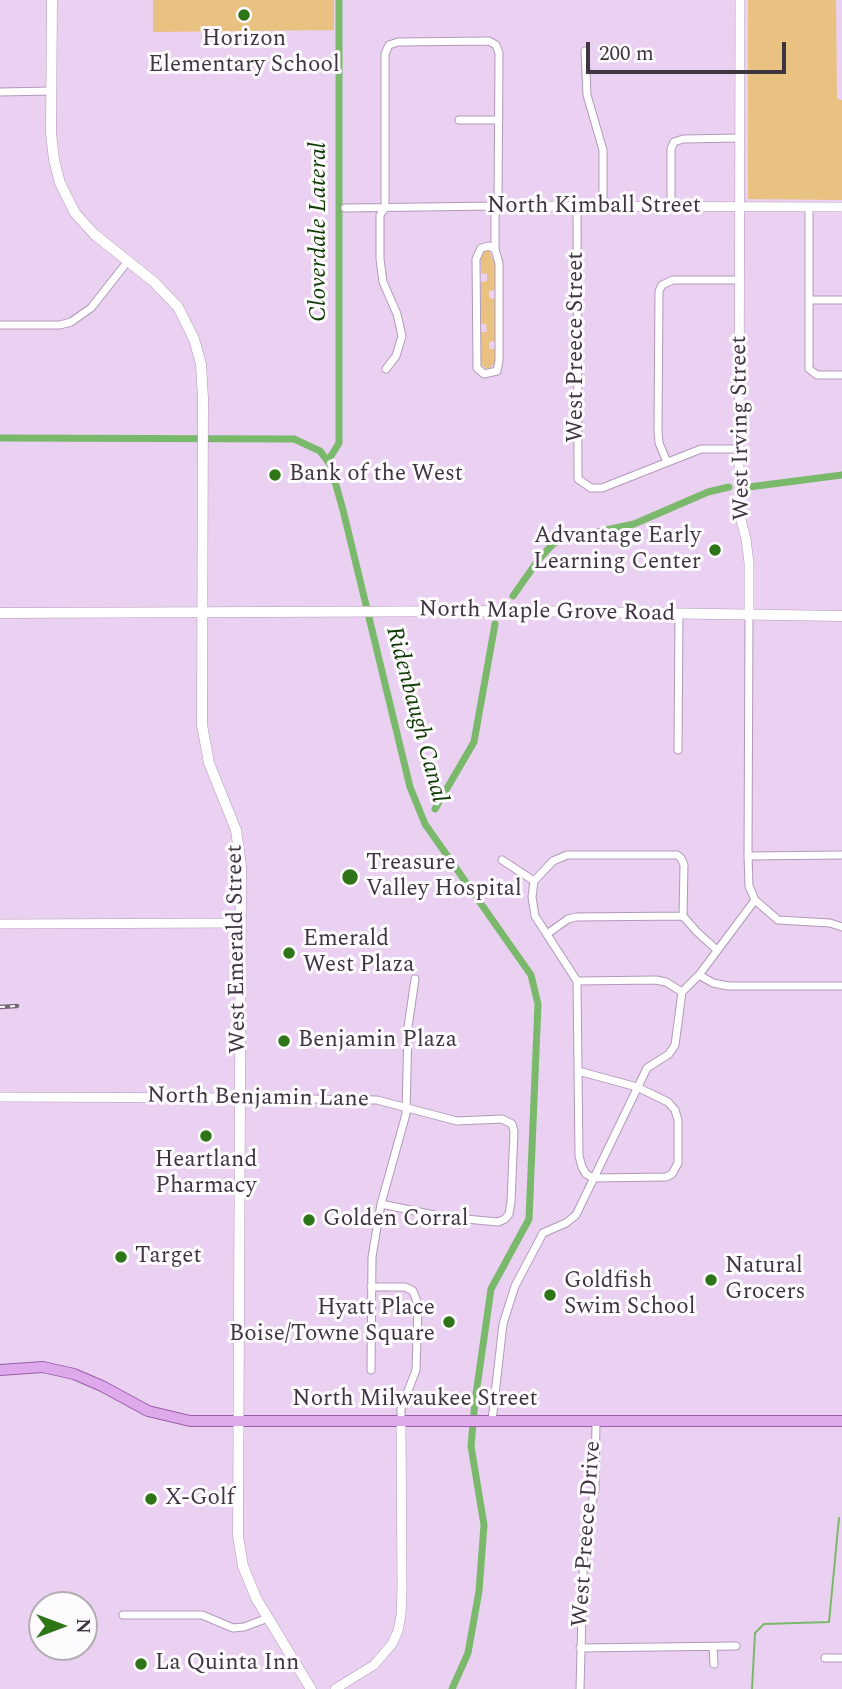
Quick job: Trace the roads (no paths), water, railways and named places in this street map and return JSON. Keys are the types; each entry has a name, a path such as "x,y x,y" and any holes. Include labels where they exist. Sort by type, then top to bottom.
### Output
{"main road":[{"name":"West Emerald Street","path":"52,0 52,149 60,183 71,206 85,225 178,307 192,334 201,365 202,725 209,763 233,820 240,848 237,1421 239,1548 249,1583 311,1689"},
{"name":"North Maple Grove Road","path":"0,613 505,611 749,616 842,615"},
{"name":"North Milwaukee Street","path":"0,1370 26,1367 60,1370 89,1379 135,1405 167,1417 190,1420 842,1421"}],"street":[{"name":"West Irving Street","path":"740,0 739,512 749,563 748,856 749,886 755,900"},
{"path":"386,369 396,356 402,336 381,271 380,215 385,208 385,54 389,45 398,42 489,41 496,44 499,53 498,206 495,215 495,249 499,263 499,361 497,371 488,374 477,368 477,259 481,248 489,246 495,249"},
{"path":"585,51 587,95 601,141 603,207"},
{"path":"0,92 52,91"},
{"path":"459,120 499,120"},
{"path":"671,207 671,149 674,142 683,139 740,138"},
{"name":"West Preece Street","path":"577,207 578,479 591,488 601,488 667,462"},
{"path":"809,207 809,366 811,372 817,375 842,375"},
{"name":"North Kimball Street","path":"345,208 842,207"},
{"path":"0,325 60,325 71,322 91,308 128,261"},
{"path":"738,449 701,449 667,462 659,443 658,432 658,297 662,285 673,280 739,281"},
{"path":"809,300 842,300"},
{"path":"678,750 679,614"},
{"path":"578,1071 637,1087 668,1102 675,1110 678,1120 676,1169 666,1177 593,1178 586,1174 579,1156 578,1071 577,981 535,916 532,897 534,881 554,861 567,855 677,855 684,865 683,916 718,950"},
{"path":"748,856 842,855"},
{"path":"502,860 534,881"},
{"path":"492,1421 503,1324 514,1286 543,1233 566,1223 576,1215 647,1068 669,1054 675,1045 682,992 699,975 755,900 778,920 830,923 842,927"},
{"path":"547,934 568,919 576,917 683,916"},
{"path":"0,924 241,923"},
{"path":"699,975 713,983 728,986 842,986"},
{"path":"371,1370 372,1257 406,1107 408,1027 415,979"},
{"path":"577,981 656,980 666,982 682,992"},
{"name":"North Benjamin Lane","path":"0,1097 352,1098 377,1100 457,1121 502,1119 512,1124 511,1202 509,1214 505,1219 498,1222 444,1217 382,1204"},
{"path":"335,1689 374,1665 392,1644 401,1615 401,1409 416,1370 418,1304 413,1291 405,1287 371,1287"},
{"name":"West Preece Drive","path":"580,1689 584,1537 595,1490 596,1421"},
{"path":"123,1615 202,1615 233,1628 268,1618"},
{"path":"580,1648 736,1646"},
{"path":"713,1647 714,1664"},
{"path":"825,1658 842,1658"}],"waterway":[{"name":"Cloverdale Lateral","path":"328,461 339,443 339,0"},
{"name":"Ridenbaugh Canal","path":"0,438 294,439 320,451 330,464 343,510 410,787 425,824 531,975 538,1004 529,1219 491,1289 471,1446 484,1525 479,1591 468,1653 452,1689"},
{"path":"749,487 842,475"},
{"path":"513,596 539,559 559,540 634,524 708,492 729,487"},
{"path":"435,809 474,742 495,624"},
{"path":"752,1689 755,1633 764,1624 829,1622 839,1518"}],"railway":[{"path":"0,1007 17,1006"}],"place":[{"name":"Horizon Elementary School","path":"244,15"},
{"name":"Bank of the West","path":"275,475"},
{"name":"Advantage Early Learning Center","path":"715,550"},
{"name":"Treasure Valley Hospital","path":"350,877"},
{"name":"Emerald West Plaza","path":"289,953"},
{"name":"Benjamin Plaza","path":"284,1041"},
{"name":"Heartland Pharmacy","path":"206,1136"},
{"name":"Golden Corral","path":"309,1220"},
{"name":"Target","path":"121,1257"},
{"name":"Natural Grocers","path":"711,1280"},
{"name":"Goldfish Swim School","path":"550,1295"},
{"name":"Hyatt Place Boise/Towne Square","path":"449,1322"},
{"name":"X-Golf","path":"151,1499"},
{"name":"La Quinta Inn","path":"141,1664"}]}
